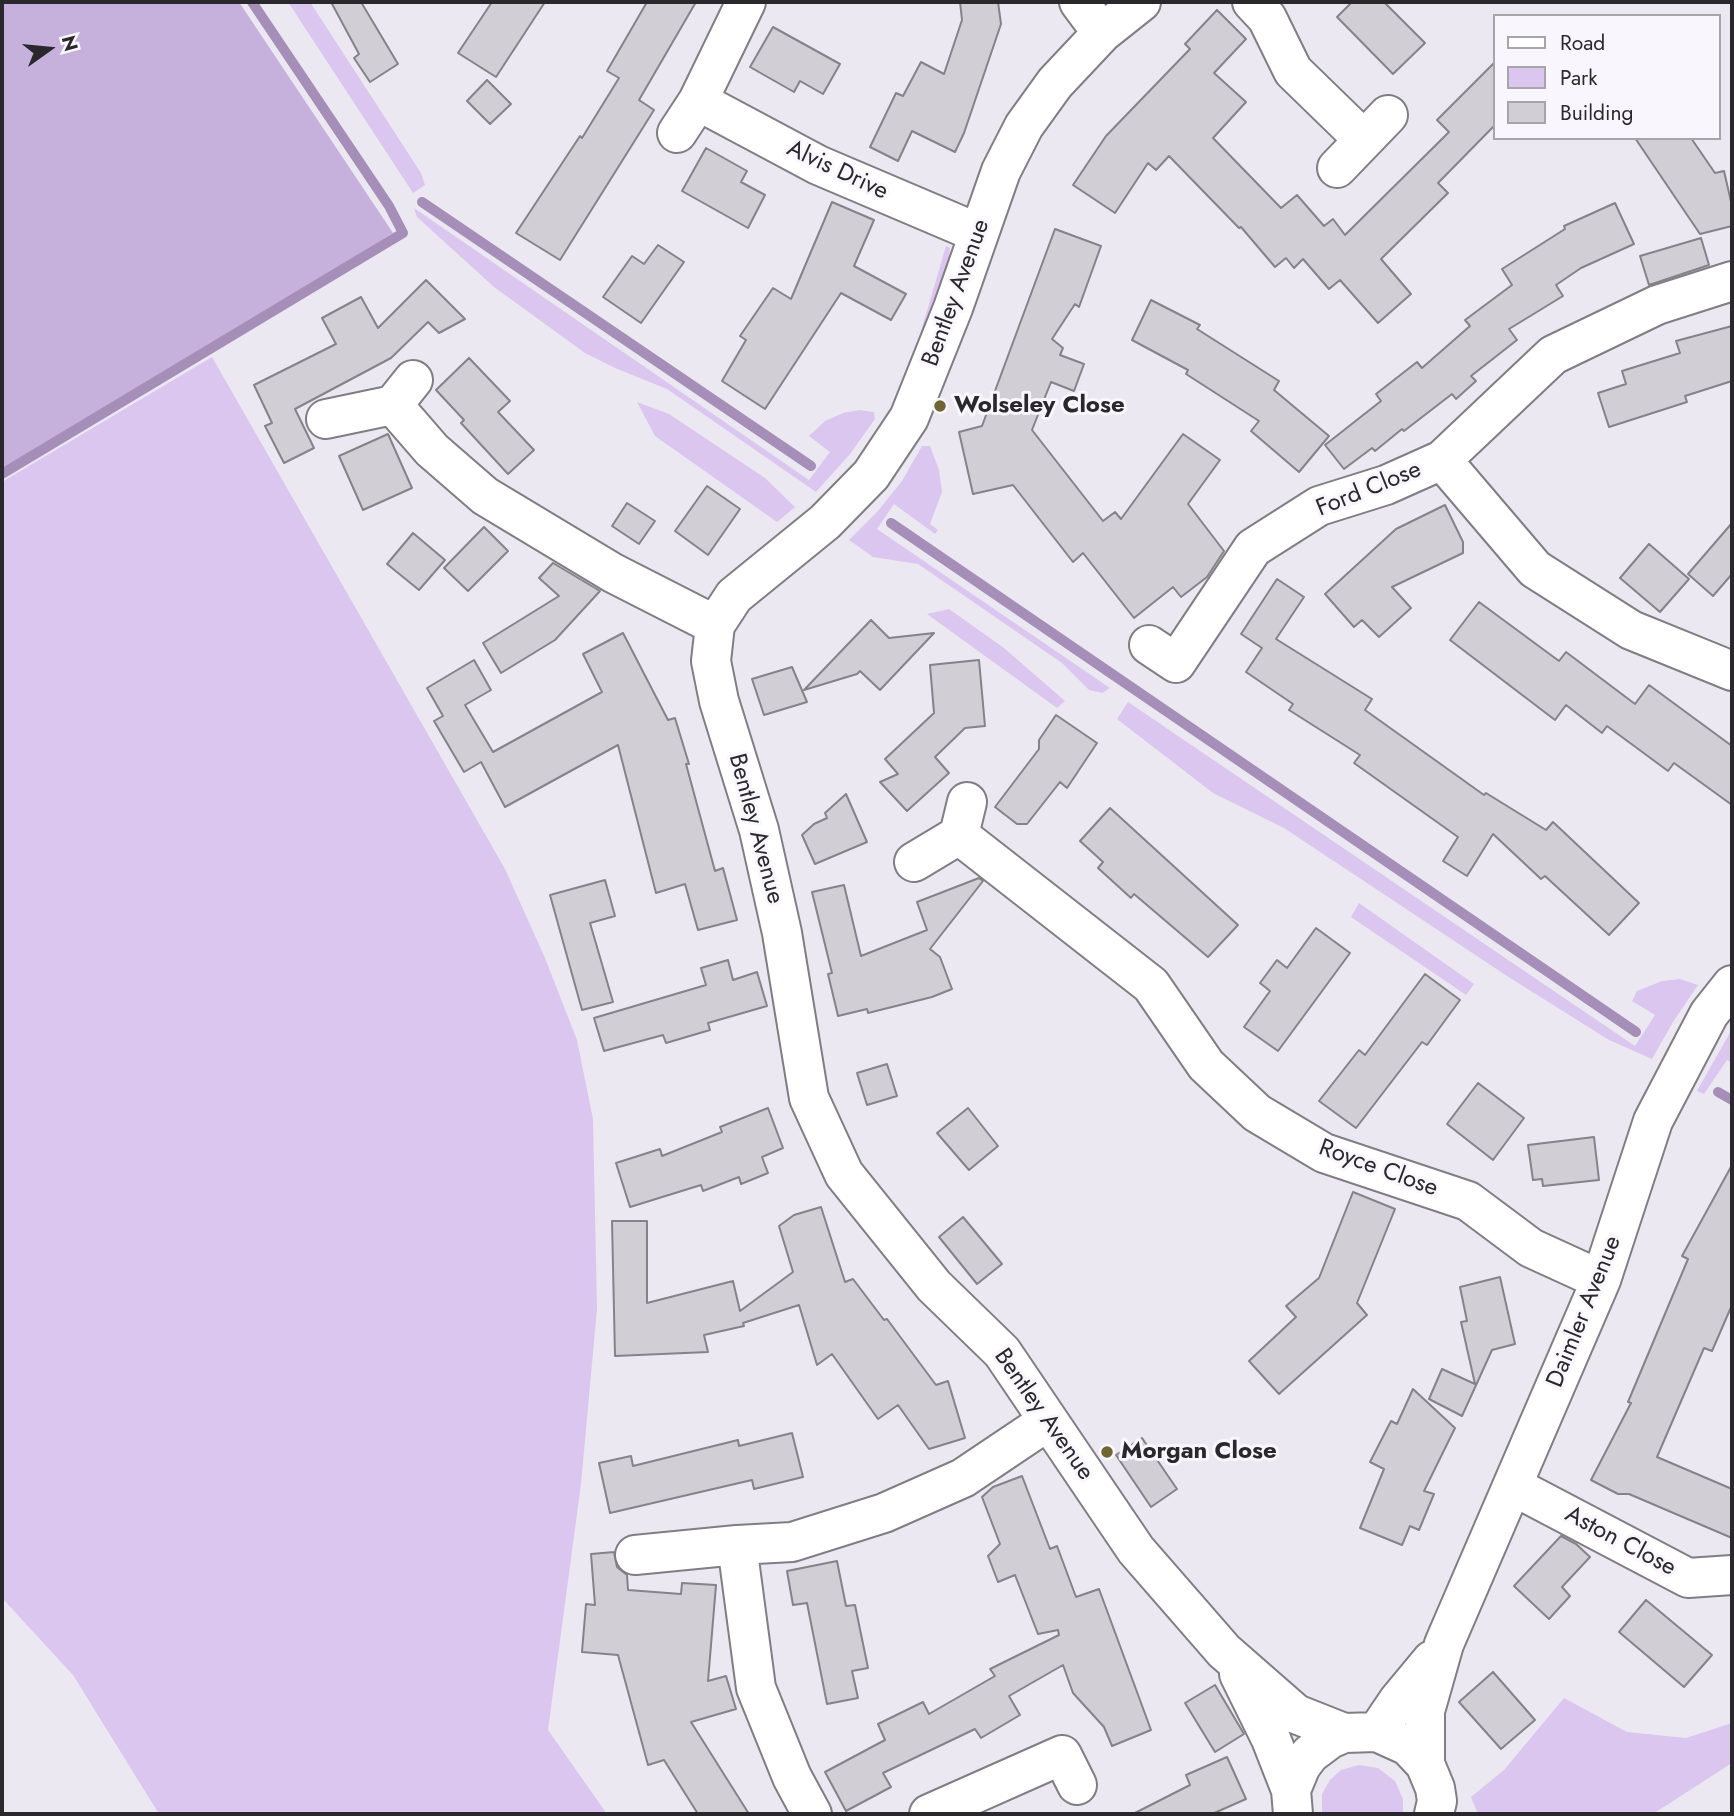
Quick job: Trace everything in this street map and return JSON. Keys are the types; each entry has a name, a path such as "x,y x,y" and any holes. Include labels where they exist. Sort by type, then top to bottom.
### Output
{"street":[{"path":"677,133 698,101 746,2"},
{"path":"1079,2 1102,33"},
{"name":"Bentley Avenue","path":"1141,2 1102,33 1055,83 1024,127 1001,171 953,308 902,430 871,475 825,522 734,596 715,625 711,661 719,701 759,830 779,920 809,1098 844,1174 934,1286 1002,1352 1136,1550 1232,1659 1296,1714 1408,1746 1425,1764"},
{"path":"1252,2 1267,18 1293,71 1376,128 1337,168"},
{"name":"Alvis Drive","path":"698,101 818,165 978,233"},
{"name":"Ford Close","path":"1149,645 1176,663 1253,548 1319,506 1386,485 1442,460 1553,355 1657,304 1732,281"},
{"path":"326,419 403,393 432,450 485,496 613,573 715,625"},
{"path":"1442,460 1535,569 1631,629 1732,671"},
{"name":"Royce Close","path":"914,862 963,819 1151,985 1206,1065 1257,1113 1324,1153 1468,1202 1531,1248 1601,1280"},
{"name":"Daimler Avenue","path":"1425,1764 1425,1711 1444,1644 1601,1280 1653,1121 1709,1014 1732,985"},
{"path":"635,1555 792,1542 884,1513 964,1478 1048,1421"},
{"name":"Aston Close","path":"1513,1486 1688,1578 1732,1575"},
{"path":"737,1545 756,1688 792,1777 812,1814"},
{"name":"Daimler Avenue","path":"1360,1733 1398,1702 1444,1644"},
{"name":"Bentley Avenue","path":"1232,1659 1271,1738 1292,1802"},
{"path":"1292,1802 1301,1766 1310,1754 1330,1739 1360,1733"},
{"path":"929,1814 1062,1755 1077,1785"},
{"path":"1425,1764 1435,1788 1438,1810"}],"green space":[{"path":"288,2 310,2 421,173 425,185 413,193"},
{"path":"414,208 809,480 830,452 809,436 825,421 859,410 874,412 875,419 850,454 816,492 667,389 585,353 494,287 417,217"},
{"path":"946,246 950,248 949,259 923,338 919,338"},
{"path":"212,357 505,869 545,958 577,1040 593,1119 597,1309 581,1484 548,1730 607,1814 159,1814 73,1675 2,1598 2,482"},
{"path":"637,402 669,414 765,478 795,507 777,522 655,436"},
{"path":"922,446 930,446 939,470 942,492 930,524 938,530 935,534 894,504 877,529 1110,688 1102,693 1089,690 1062,663 918,564 873,557 849,540 877,512 902,481"},
{"path":"949,609 1004,648 1065,701 1057,708 927,614"},
{"path":"1128,702 1635,1046 1655,1015 1632,1001 1637,991 1662,981 1680,979 1698,985 1652,1059 1609,1040 1507,976 1284,828 1213,793 1117,719"},
{"path":"1359,903 1474,984 1466,995 1351,917"},
{"path":"1732,1029 1732,1063 1727,1060 1704,1094 1697,1091"},
{"path":"1564,1698 1627,1732 1686,1738 1732,1723 1732,1763 1653,1814 1478,1814 1471,1797 1504,1770"},
{"path":"1359,1765 1378,1768 1395,1781 1403,1799 1403,1814 1322,1814 1322,1794 1330,1780 1341,1770"}],"shaded area":[{"path":"2,2 239,2 393,233 2,475"}],"building":[{"path":"331,2 361,2 398,64 370,82 354,58 359,54"},
{"path":"492,2 545,2 496,77 458,53"},
{"path":"647,2 696,2 639,100 654,110 560,260 516,233 580,136 582,138 619,78 607,71"},
{"path":"960,2 998,2 1001,24 955,152 912,131 898,161 870,147 896,93 903,96 921,62 944,74 962,20"},
{"path":"1352,2 1384,2 1425,43 1393,74 1337,17"},
{"path":"1217,10 1246,39 1214,73 1246,102 1213,138 1281,208 1297,195 1324,226 1333,219 1345,235 1449,132 1437,120 1492,65 1492,128 1438,183 1448,193 1381,259 1411,294 1378,323 1340,280 1329,289 1303,259 1294,268 1286,258 1275,267 1241,227 1239,228 1169,156 1156,170 1148,163 1115,213 1073,185 1106,136 1190,49 1185,44"},
{"path":"773,27 840,64 823,94 800,81 794,92 750,67"},
{"path":"487,80 511,104 490,124 467,101"},
{"path":"1636,140 1692,140 1715,173 1724,171 1732,206 1732,226 1700,234"},
{"path":"706,148 747,171 741,182 765,195 748,228 682,191"},
{"path":"832,202 874,220 854,266 906,294 891,320 841,293 765,409 722,381 746,340 740,336 773,288 791,299"},
{"path":"1615,203 1634,244 1581,268 1556,285 1563,296 1509,329 1517,340 1471,376 1476,381 1456,399 1452,394 1404,431 1402,429 1375,451 1372,448 1344,469 1325,445 1381,401 1376,394 1417,362 1422,368 1470,326 1465,320 1512,285 1502,269 1565,229 1564,226"},
{"path":"1055,229 1101,246 1079,307 1075,304 1052,339 1063,348 1060,355 1084,364 1074,391 1051,382 1032,430 1103,521 1115,512 1121,519 1183,434 1220,460 1188,504 1224,551 1207,577 1181,597 1173,587 1134,618 1083,553 1073,562 1013,485 973,494 959,432 982,426"},
{"path":"1701,238 1709,265 1649,285 1640,256"},
{"path":"658,245 684,262 641,323 603,297 632,256 644,264"},
{"path":"426,280 465,319 439,333 428,322 391,358 295,409 314,448 284,463 265,426 272,423 254,385 336,344 322,318 361,297 378,328"},
{"path":"1151,300 1200,325 1197,329 1279,381 1274,390 1329,436 1299,472 1251,431 1259,421 1186,374 1188,370 1132,340"},
{"path":"1732,326 1732,381 1685,396 1687,402 1609,427 1598,393 1626,384 1622,371 1680,353 1676,341"},
{"path":"469,358 510,401 498,412 534,450 508,474 461,423 464,420 436,390"},
{"path":"388,434 412,488 363,510 339,456"},
{"path":"707,486 740,509 708,555 675,531"},
{"path":"627,503 655,521 639,544 612,526"},
{"path":"1445,505 1463,542 1463,553 1392,587 1411,608 1379,637 1362,620 1354,627 1325,594 1396,529"},
{"path":"1732,523 1732,574 1713,596 1688,574"},
{"path":"484,527 508,551 468,591 444,568"},
{"path":"413,533 445,560 419,590 387,564"},
{"path":"1649,544 1689,579 1660,612 1620,578"},
{"path":"553,563 600,591 555,640 501,673 483,643 559,596 539,578"},
{"path":"1277,579 1304,597 1276,639 1372,699 1365,710 1484,795 1486,793 1546,830 1553,822 1639,903 1609,935 1545,876 1541,879 1493,834 1467,876 1443,861 1458,837 1354,763 1360,755 1289,710 1293,704 1246,672 1262,648 1241,634"},
{"path":"1479,602 1559,661 1566,652 1635,704 1649,685 1732,746 1732,805 1674,763 1668,771 1607,726 1602,733 1566,705 1555,720 1450,640"},
{"path":"871,620 889,638 934,633 880,690 860,671 804,690"},
{"path":"623,633 668,720 675,718 715,871 723,868 737,920 698,930 685,884 656,893 618,745 505,807 481,762 464,772 434,721 443,716 427,688 474,660 491,690 465,705 493,752 602,692 583,654"},
{"path":"979,660 985,726 965,728 935,757 949,773 907,811 880,782 898,774 885,759 934,713 930,665"},
{"path":"792,667 807,702 764,715 752,679"},
{"path":"1056,715 1097,743 1067,788 1060,782 1027,824 1017,824 995,807 1039,749 1039,740"},
{"path":"846,794 867,842 815,864 802,835 814,824 827,818 825,813"},
{"path":"1110,808 1238,925 1208,957 1134,894 1131,898 1098,868 1103,862 1080,841"},
{"path":"979,878 983,881 930,949 940,957 952,989 932,997 868,1013 867,1009 838,1016 828,974 832,973 812,892 844,885 861,956 927,930 917,902"},
{"path":"605,880 615,916 590,923 613,1002 582,1010 550,895"},
{"path":"1316,928 1350,953 1278,1051 1244,1027 1270,991 1260,983 1277,960 1287,968"},
{"path":"728,960 733,980 757,972 767,1006 708,1023 710,1030 666,1043 663,1035 604,1051 594,1018 706,985 701,968"},
{"path":"1425,974 1460,1000 1427,1045 1422,1042 1356,1128 1319,1101 1359,1050 1365,1055"},
{"path":"887,1064 897,1096 867,1105 857,1073"},
{"path":"1478,1083 1524,1118 1493,1160 1447,1124"},
{"path":"768,1108 783,1148 762,1157 768,1173 741,1184 739,1177 703,1191 701,1185 630,1207 616,1163 660,1149 662,1156 722,1132 720,1127"},
{"path":"968,1108 998,1146 969,1170 937,1133"},
{"path":"1594,1137 1599,1180 1543,1186 1542,1179 1533,1180 1528,1145"},
{"path":"1732,1165 1732,1305 1712,1351 1704,1348 1657,1457 1732,1489 1732,1538 1629,1494 1618,1494 1591,1480 1631,1403 1628,1402 1688,1259 1682,1256"},
{"path":"1353,1192 1395,1209 1357,1303 1367,1315 1279,1394 1249,1361 1296,1317 1286,1306 1319,1278"},
{"path":"821,1207 845,1282 853,1279 884,1320 887,1319 936,1385 948,1381 965,1438 929,1449 898,1405 878,1419 832,1354 817,1365 799,1305 743,1323 744,1326 704,1335 708,1352 615,1356 612,1221 647,1221 647,1303 733,1281 740,1311 793,1272 779,1226 794,1215"},
{"path":"963,1217 1002,1264 977,1284 939,1237"},
{"path":"1500,1277 1515,1344 1492,1350 1462,1416 1429,1399 1442,1369 1475,1384 1461,1322 1467,1321 1460,1287"},
{"path":"1413,1389 1455,1428 1424,1491 1434,1494 1419,1530 1410,1526 1402,1545 1360,1528 1384,1469 1370,1462 1391,1421 1397,1424"},
{"path":"792,1433 803,1477 754,1489 752,1480 610,1513 599,1463 631,1456 633,1466 738,1440 739,1446"},
{"path":"1142,1438 1177,1489 1151,1507 1116,1455"},
{"path":"1022,1476 1050,1549 1057,1546 1076,1597 1099,1589 1151,1730 1112,1746 1104,1727 1073,1693 1063,1665 1009,1696 1020,1715 981,1738 975,1729 883,1773 891,1787 846,1811 825,1772 885,1740 878,1724 923,1702 929,1714 995,1676 990,1669 1059,1635 1058,1630 1038,1634 1015,1575 998,1582 988,1556 1000,1544 982,1497 993,1487"},
{"path":"1561,1536 1576,1544 1590,1557 1562,1587 1570,1596 1549,1619 1514,1586"},
{"path":"614,1552 617,1567 627,1575 628,1590 681,1594 682,1583 716,1585 708,1681 726,1676 736,1709 691,1722 749,1814 698,1814 664,1760 648,1765 618,1655 582,1652 586,1604 595,1605 591,1554"},
{"path":"837,1561 846,1606 855,1605 868,1668 852,1671 858,1698 827,1704 807,1603 793,1605 787,1571"},
{"path":"1646,1600 1712,1655 1684,1687 1619,1632"},
{"path":"1493,1672 1535,1720 1501,1749 1459,1702"},
{"path":"1215,1685 1244,1734 1215,1752 1185,1703"},
{"path":"1227,1757 1246,1799 1212,1814 1133,1814 1190,1785 1186,1775"}],"waterway":[{"path":"2,474 403,233 389,206 252,2"},
{"path":"422,202 811,466"},
{"path":"891,523 1636,1032"},
{"path":"1718,1092 1732,1100"}],"place":[{"name":"Wolseley Close","path":"940,406"},
{"name":"Morgan Close","path":"1107,1452"}]}
